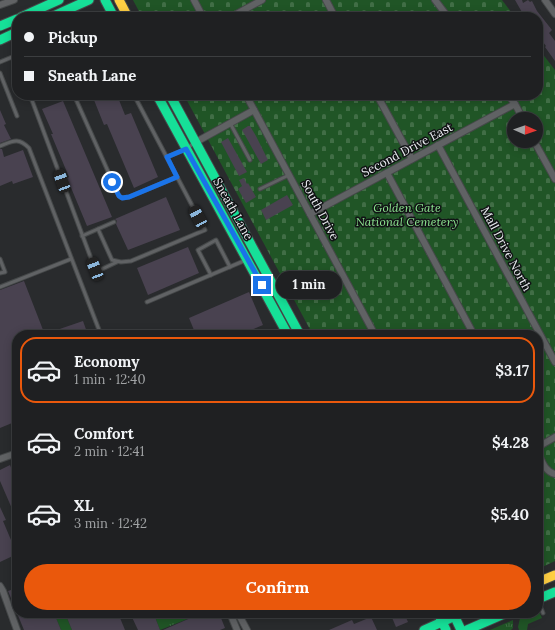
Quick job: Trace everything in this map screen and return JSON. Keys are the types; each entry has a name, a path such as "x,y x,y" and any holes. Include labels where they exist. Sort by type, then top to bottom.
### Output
{"main road":[{"path":"32,12 59,0"},
{"path":"62,12 89,0"},
{"path":"105,0 111,12"},
{"path":"119,0 125,12"},
{"path":"0,26 12,21"},
{"path":"0,40 12,34"},
{"name":"Sneath Lane","path":"160,100 285,330"},
{"name":"Sneath Lane","path":"173,100 297,330"},
{"path":"543,580 555,575"},
{"path":"543,598 555,592"},
{"path":"424,630 444,626 452,618"},
{"path":"457,618 461,630"},
{"path":"467,630 495,618"}],"street":[{"path":"0,5 14,0"},
{"path":"194,0 201,12"},
{"path":"240,12 262,0"},
{"path":"326,0 332,12"},
{"path":"435,0 444,12"},
{"path":"545,0 555,14"},
{"name":"South Drive","path":"249,100 373,330"},
{"path":"380,100 412,159"},
{"path":"511,100 519,112"},
{"name":"Second Drive East","path":"310,214 514,104"},
{"path":"196,142 254,110"},
{"name":"Mall Drive North","path":"438,145 538,330"},
{"path":"538,148 555,179"},
{"path":"387,173 471,330"},
{"name":"Mall Drive North","path":"543,340 555,362"},
{"path":"543,443 555,437"},
{"path":"0,459 12,455"},
{"path":"543,467 555,474"},
{"path":"0,586 4,591 12,615"},
{"path":"13,618 17,630"},
{"path":"232,618 237,630"},
{"path":"241,618 247,630"}],"lane":[{"path":"0,62 12,57"},
{"path":"0,73 17,116"},
{"path":"32,100 82,236 95,269 98,271 117,262 131,262 205,230 137,100"},
{"path":"76,100 119,196 122,198 129,197 177,177"},
{"path":"230,123 250,160"},
{"path":"0,146 14,140 23,142 29,148 99,330"},
{"path":"167,157 186,149 196,142"},
{"path":"260,189 289,176"},
{"path":"82,236 114,222"},
{"path":"98,229 112,260 117,262"},
{"path":"211,275 198,250 216,240 230,267"},
{"path":"0,259 5,272 0,273"},
{"path":"0,287 71,259"},
{"path":"147,302 248,260"}],"green space":[{"path":"133,0 502,0 511,12 139,12"},
{"name":"Golden Gate National Cemetery","path":"543,54 555,70 555,561 543,567 543,330 310,330 187,100 543,100"},
{"path":"56,618 67,618 72,630 61,630"},
{"path":"155,618 190,618 160,630"},
{"path":"520,618 542,618 528,624 527,630 519,630 518,627"},
{"path":"513,620 513,628 511,630 490,630"}],"building":[{"path":"515,0 522,0 523,3 528,0 530,2 532,1 538,12 522,12"},
{"path":"543,19 552,30 549,33 555,41 555,61 545,47 546,46 543,42"},
{"path":"94,100 119,100 125,115 131,113 158,177 134,188 107,124 104,125"},
{"path":"63,101 112,217 87,226 67,178 69,177 42,109"},
{"path":"0,110 6,124 4,125 11,139 0,143"},
{"path":"250,126 256,136 268,160 261,164 242,130"},
{"path":"228,138 247,172 239,176 221,142"},
{"path":"0,149 2,149 4,157 23,150 33,177 13,184 12,181 0,186"},
{"path":"244,178 256,197 246,203 238,189 242,186 239,180"},
{"path":"287,195 293,205 266,220 261,210"},
{"path":"166,197 180,230 128,250 115,219"},
{"path":"188,247 199,273 148,295 137,268"},
{"path":"24,281 43,330 12,330 12,423 0,428 0,290"},
{"path":"249,292 263,325 251,330 194,330 189,318"},
{"path":"83,321 86,330 57,330"},
{"path":"10,465 12,470 12,509 0,481 0,470"},
{"path":"0,507 6,520 3,521 12,540 12,556 0,562"},
{"path":"12,590 12,600 8,591"},
{"path":"19,618 56,618 61,630 24,630"},
{"path":"67,618 120,618 125,630 72,630"},
{"path":"132,618 155,618 160,630 138,630"},
{"path":"190,618 221,618 225,628 220,630 163,630"},
{"path":"371,618 377,630 329,630 352,620 354,624"},
{"path":"392,618 406,618 408,622 396,627"}],"traffic: fast":[{"path":"32,12 59,0"},
{"path":"62,12 89,0"},
{"path":"105,0 111,12"},
{"path":"0,26 12,21"},
{"path":"0,40 12,34"},
{"path":"160,100 285,330"},
{"path":"173,100 297,330"},
{"path":"543,597 555,592"},
{"path":"440,618 446,630"},
{"path":"424,630 451,618"},
{"path":"455,618 461,630"},
{"path":"467,630 495,618"}],"traffic: slow":[{"path":"119,0 125,12"},
{"path":"543,580 555,575"}],"route":[{"path":"112,182 119,196 124,198 177,177 167,157 186,149 262,285"}]}
